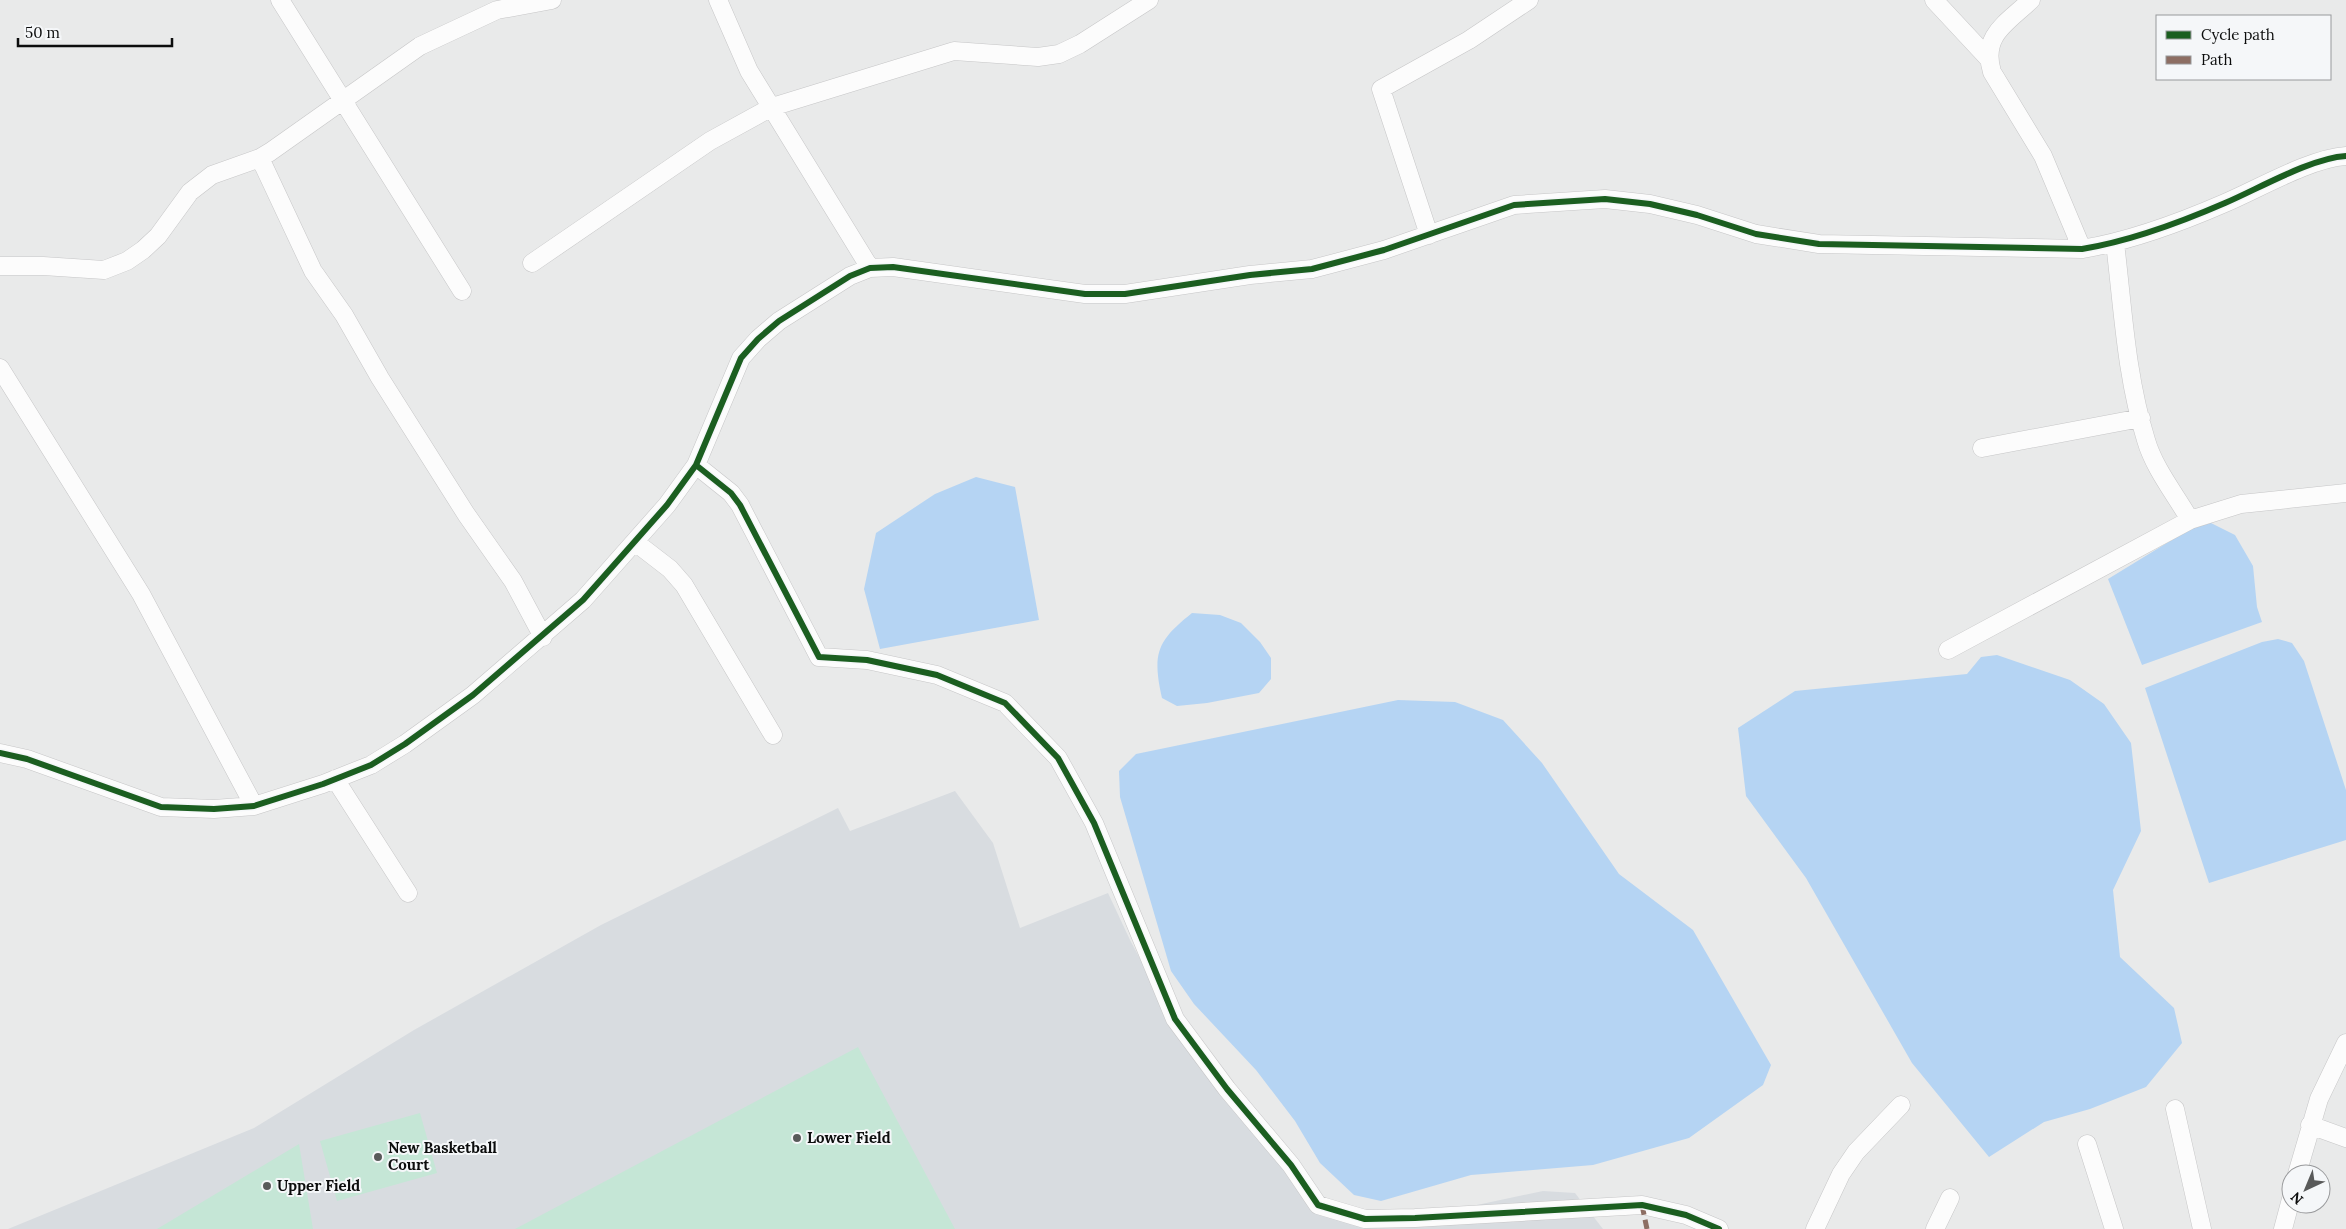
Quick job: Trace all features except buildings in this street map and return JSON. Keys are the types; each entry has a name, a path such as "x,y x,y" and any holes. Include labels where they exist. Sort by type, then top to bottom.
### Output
{"street":[{"path":"280,0 462,291"},
{"path":"718,0 749,71 870,268"},
{"path":"532,263 688,155 772,107 954,51 1038,57 1059,54 1080,44 1149,0"},
{"path":"1429,235 1381,89 1469,40 1529,0"},
{"path":"1934,0 1988,58"},
{"path":"2031,0 1997,32 1989,45 1988,58 1992,72 2043,156 2082,249"},
{"path":"0,266 43,266 104,270 127,261 158,236 190,192 212,175 260,158 342,101 360,86 420,46 497,10 541,1"},
{"path":"0,753 27,759 161,807 214,809 254,806 371,765 405,744 473,695 583,600 667,505 696,465 741,358 779,321 850,276 870,268 893,267 1085,294 1125,294 1250,275 1312,269 1384,250 1514,205 1605,199 1650,204 1697,215 1756,234 1819,244 2082,249 2115,243 2224,204 2308,167 2346,156"},
{"path":"260,158 313,271 344,315 380,378 466,514 513,580 543,636"},
{"path":"2115,243 2132,384 2146,440 2155,462 2190,520"},
{"path":"0,368 141,594 254,806"},
{"path":"1982,448 2141,418"},
{"path":"696,465 731,493 740,505 820,657 867,660 937,675 1005,703 1058,758 1094,823 1175,1019 1227,1089 1291,1165 1318,1205 1366,1219 1642,1206 1686,1215 1719,1229"},
{"path":"1948,650 2190,520 2241,504 2344,498"},
{"path":"635,542 670,568 684,585 773,735"},
{"path":"335,779 408,893"},
{"path":"2300,1164 2319,1099 2346,1043"},
{"path":"1815,1229 1846,1167 1856,1152 1901,1105"},
{"path":"2175,1108 2202,1229"},
{"path":"2310,1125 2346,1138"},
{"path":"2088,1144 2114,1229"},
{"path":"1935,1229 1950,1198"},
{"path":"2283,1229 2287,1214"}],"shaded area":[{"path":"955,791 993,843 1020,928 1108,893 1130,940 1180,1034 1318,1203 1374,1227 1543,1191 1575,1193 1603,1229 8,1229 254,1128 414,1030 601,925 838,808 850,831"}],"green space":[{"name":"Lower Field","path":"858,1047 955,1229 515,1229"},
{"name":"New Basketball Court","path":"420,1113 437,1173 337,1201 320,1141"},
{"name":"Upper Field","path":"299,1144 313,1229 157,1229"}],"water":[{"path":"976,477 1015,487 1039,620 880,649 864,589 876,533 935,494"},
{"path":"2209,522 2235,535 2253,566 2257,607 2262,622 2142,665 2108,579 2193,527"},
{"path":"1192,613 1220,615 1241,623 1260,642 1271,658 1271,679 1259,693 1207,703 1177,706 1162,698 1158,670 1160,649 1164,640 1171,632"},
{"path":"2278,639 2292,643 2304,661 2346,790 2346,840 2209,883 2145,688 2262,642"},
{"path":"1997,655 2070,680 2104,704 2131,743 2141,831 2113,890 2120,957 2174,1008 2182,1043 2146,1087 2090,1109 2044,1122 1989,1157 1912,1063 1806,878 1746,796 1738,728 1795,691 1967,674 1981,657"},
{"path":"1398,700 1455,702 1503,720 1542,763 1619,874 1693,930 1771,1065 1763,1085 1689,1138 1593,1165 1471,1175 1381,1201 1354,1195 1320,1163 1295,1121 1256,1070 1194,1004 1171,971 1120,797 1119,771 1136,754"}],"marked path":[{"path":"1642,1205 1647,1229"}],"cycle path":[{"path":"0,753 27,759 161,807 214,809 254,806 323,784 371,765 405,744 473,695 583,600 667,505 696,465 741,358 758,339 779,321 850,276 870,268 893,267 1085,294 1125,294 1250,275 1312,269 1384,250 1514,205 1605,199 1650,204 1697,215 1756,234 1819,244 2082,249 2137,236 2190,218 2301,168 2317,162 2346,156"},
{"path":"696,465 731,493 740,505 819,657 867,660 937,675 1005,703 1058,758 1094,823 1175,1019 1227,1089 1291,1165 1318,1205 1365,1219 1415,1218 1642,1205 1686,1215 1719,1229"}],"place":[{"name":"Lower Field","path":"797,1138"},
{"name":"New Basketball Court","path":"378,1157"},
{"name":"Upper Field","path":"267,1186"}]}
